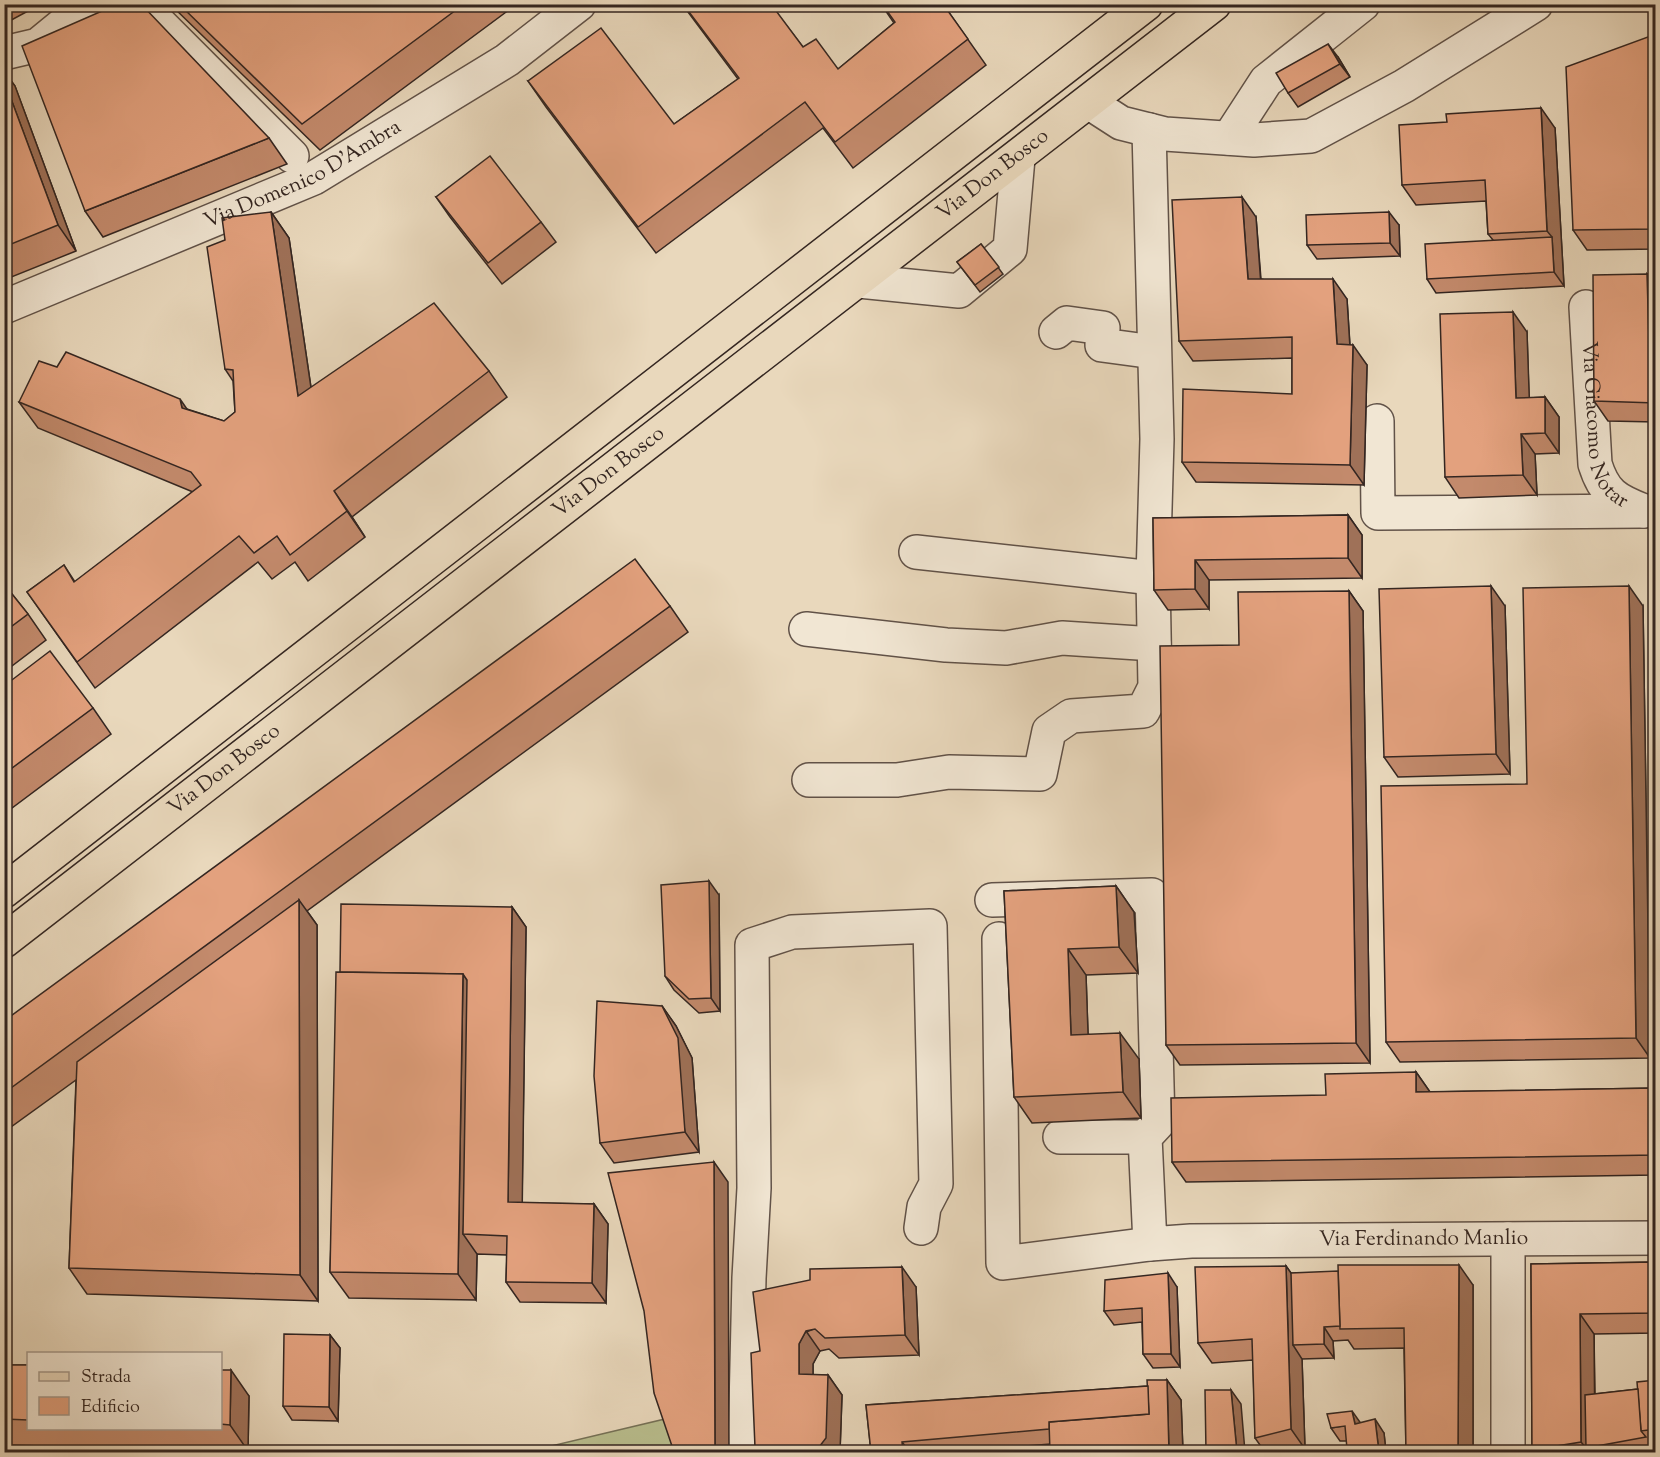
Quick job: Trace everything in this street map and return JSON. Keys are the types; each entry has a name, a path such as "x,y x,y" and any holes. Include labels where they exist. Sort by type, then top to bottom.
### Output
{"main road":[{"name":"Via Don Bosco","path":"4,891 1146,4"},
{"name":"Via Don Bosco","path":"4,941 1090,103 1214,4"},
{"path":"1062,67 1090,103"}],"street":[{"path":"4,53 38,45 88,4"},
{"path":"140,4 292,156"},
{"name":"Via Domenico D'Ambra","path":"4,307 314,178 507,60 579,4"},
{"path":"1229,138 1266,81 1363,4"},
{"path":"1090,103 1121,123 1165,134 1229,138 1311,136 1404,86 1536,4"},
{"path":"809,780 897,780 949,772 1040,774 1049,731 1071,716 1143,711 1155,687 1153,578 1157,439 1149,130"},
{"path":"859,281 959,291 1010,249 1018,158"},
{"name":"Via Giacomo Notar","path":"1586,307 1594,464 1602,486 1621,502 1649,512"},
{"path":"1056,332 1066,323 1103,328 1102,345 1154,352"},
{"path":"1377,421 1378,513 1649,512"},
{"path":"916,552 1153,578"},
{"path":"806,629 956,646 1006,648 1062,638 1154,644"},
{"path":"992,900 1152,895 1158,1123 1145,1137 1150,1244"},
{"path":"745,1452 749,1278 754,1188 752,945 792,932 930,926 936,1184 924,1207 921,1228"},
{"name":"Via Ferdinando Manlio","path":"999,939 1003,1263 1191,1241 1656,1238"},
{"path":"1060,1137 1145,1137"},
{"path":"1508,1239 1508,1452"}],"green space":[{"path":"665,1419 674,1452 530,1452 530,1451"}],"building":[{"path":"118,4 141,4 269,138 85,211 22,46"},
{"path":"179,4 464,4 302,124"},
{"path":"683,4 771,4 803,47 816,39 838,69 895,22 882,4 943,4 968,39 835,142 805,102 638,227 528,81 601,28 674,124 739,78"},
{"path":"1656,34 1656,229 1573,230 1566,67"},
{"path":"1328,44 1340,64 1288,93 1276,73"},
{"path":"4,80 58,225 4,247"},
{"path":"1541,108 1547,231 1488,234 1485,180 1402,185 1399,125 1447,122 1446,114"},
{"path":"490,156 541,222 488,263 436,197"},
{"path":"1242,197 1248,279 1333,279 1337,344 1353,345 1350,465 1182,462 1183,389 1292,394 1292,337 1179,341 1172,200"},
{"path":"271,212 298,396 434,303 489,371 334,491 347,511 290,555 277,536 254,553 239,536 77,662 27,592 64,565 74,582 201,485 191,472 19,402 39,361 57,367 66,352 180,399 182,408 224,421 235,412 233,370 225,369 207,247 225,240 222,218"},
{"path":"1389,212 1390,243 1307,245 1306,215"},
{"path":"1552,237 1554,272 1427,279 1425,244"},
{"path":"981,244 999,267 975,285 957,262"},
{"path":"1647,274 1649,341 1656,341 1656,403 1594,401 1593,275"},
{"path":"1513,312 1516,398 1545,397 1545,433 1521,434 1523,475 1445,477 1440,314"},
{"path":"1348,515 1348,558 1195,560 1195,589 1154,590 1153,518"},
{"path":"635,559 670,606 4,1093 4,1021"},
{"path":"4,584 28,614 4,632"},
{"path":"1491,586 1496,754 1384,757 1379,589"},
{"path":"1629,586 1636,1038 1386,1042 1381,786 1527,784 1523,588"},
{"path":"1349,591 1356,1043 1166,1045 1160,646 1239,645 1238,592"},
{"path":"50,651 93,708 4,774 4,686"},
{"path":"709,881 711,998 689,999 665,976 661,885"},
{"path":"1116,886 1119,947 1068,949 1071,1035 1120,1033 1123,1092 1014,1097 1004,891"},
{"path":"299,900 300,1275 69,1268 77,1062"},
{"path":"341,904 512,907 508,1202 594,1204 592,1283 506,1282 507,1236 463,1234 467,980 463,974 340,972"},
{"path":"336,972 463,974 458,1274 330,1272"},
{"path":"597,1001 662,1006 678,1038 685,1132 600,1143 594,1076"},
{"path":"1416,1072 1416,1092 1656,1088 1656,1155 1172,1162 1171,1098 1326,1095 1325,1074"},
{"path":"714,1162 715,1452 674,1452 654,1393 644,1311 608,1173"},
{"path":"1656,1262 1656,1313 1580,1314 1581,1442 1532,1450 1531,1264"},
{"path":"1338,1265 1459,1265 1458,1452 1406,1452 1404,1328 1340,1329"},
{"path":"1286,1266 1291,1429 1255,1438 1252,1339 1198,1343 1195,1267"},
{"path":"902,1267 905,1335 825,1338 815,1329 806,1331 799,1344 799,1374 828,1375 826,1438 816,1451 755,1447 751,1353 760,1351 753,1292 810,1280 810,1269"},
{"path":"1338,1271 1340,1326 1324,1327 1324,1344 1293,1345 1291,1273"},
{"path":"1168,1273 1171,1354 1143,1354 1142,1308 1104,1311 1105,1280"},
{"path":"284,1334 330,1335 329,1407 283,1406"},
{"path":"4,1365 27,1365 27,1420 4,1419"},
{"path":"222,1370 231,1370 230,1425 222,1424"},
{"path":"1147,1380 1167,1380 1169,1452 1050,1452 1049,1422 1149,1414"},
{"path":"1656,1380 1656,1429 1641,1431 1637,1382"},
{"path":"1148,1386 1149,1414 1049,1422 1049,1429 902,1442 903,1452 871,1452 866,1405"},
{"path":"1638,1389 1641,1431 1646,1437 1586,1448 1585,1395"},
{"path":"1205,1390 1231,1390 1237,1452 1206,1452"},
{"path":"1352,1411 1355,1424 1375,1419 1379,1452 1318,1452 1347,1449 1345,1426 1331,1428 1327,1414"}]}
